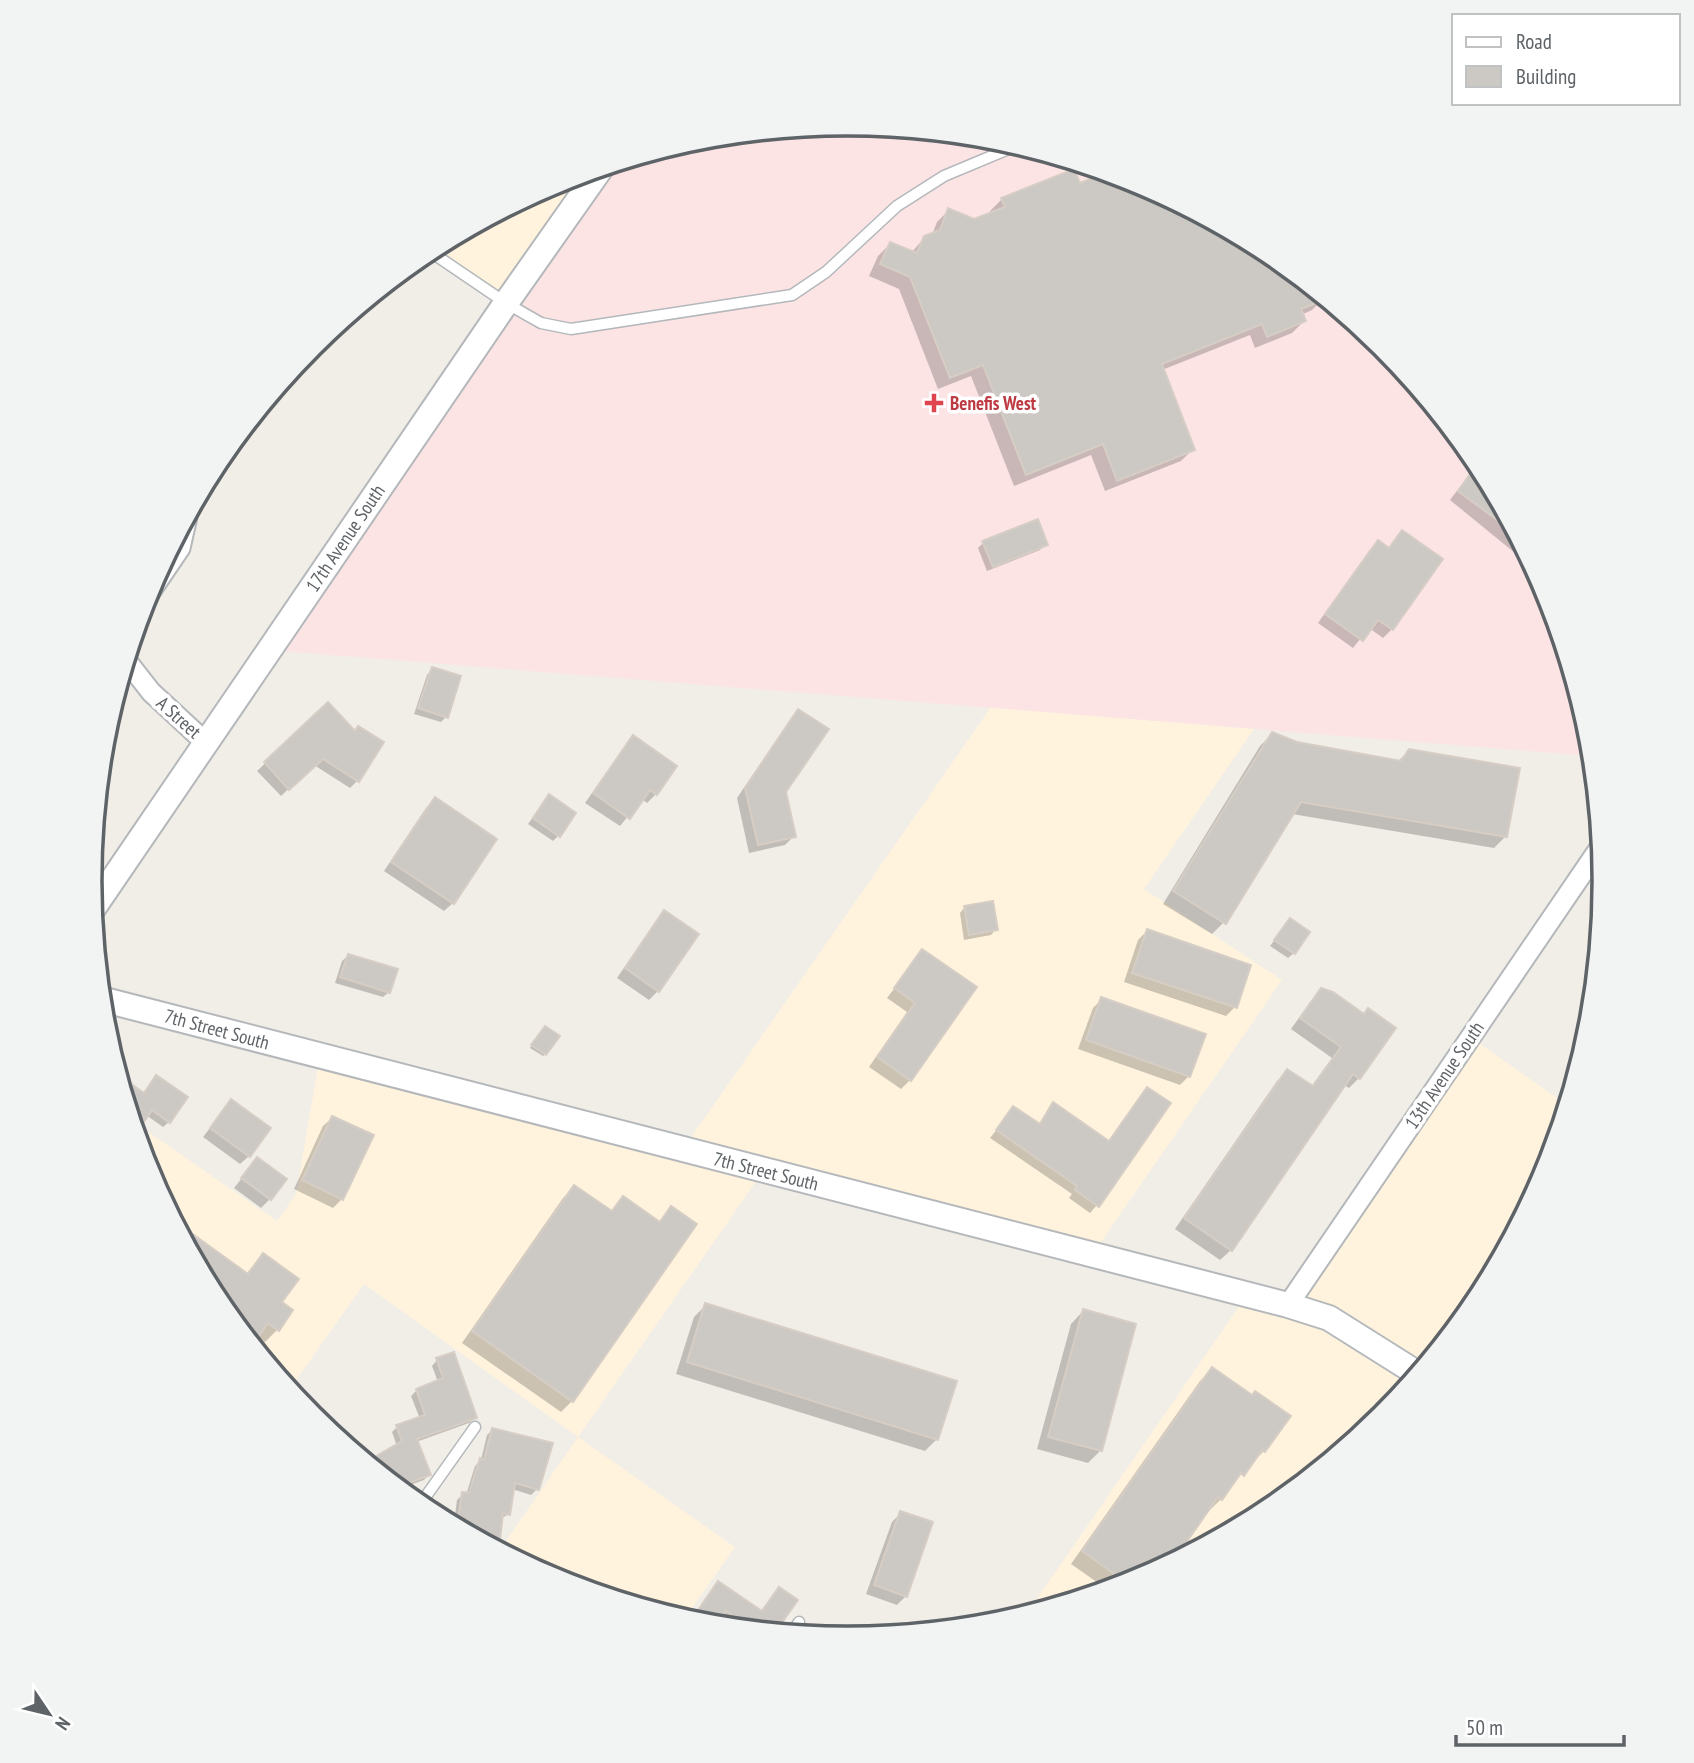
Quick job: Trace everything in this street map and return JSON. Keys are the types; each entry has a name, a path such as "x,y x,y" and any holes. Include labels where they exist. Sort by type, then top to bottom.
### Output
{"street":[{"name":"17th Avenue South","path":"102,895 205,741 591,182"},
{"name":"A Street","path":"133,669 151,692 205,741"},
{"name":"13th Avenue South","path":"1288,1305 1592,860"},
{"name":"7th Street South","path":"112,1002 1288,1305 1329,1318 1410,1369"}],"lane":[{"path":"440,258 541,323 571,329 792,295 826,272 897,206 944,176 1001,152"},
{"path":"426,1496 475,1427"}],"shaded area":[{"name":"Benefis West","path":"847,136 896,138 944,142 1040,161 1132,193 1220,236 1301,290 1339,321 1407,390 1467,467 1493,509 1536,596 1553,642 1567,689 1581,755 269,650 591,182 654,161 750,142"},
{"path":"591,182 506,303 440,258 517,213"},
{"path":"991,707 1254,729 1144,889 1282,980 1092,1255 764,1170 578,1437 364,1284 295,1382 227,1296 201,1254 178,1211 144,1129 277,1221 296,1194 320,1056 683,1149"},
{"path":"1470,1037 1559,1100 1536,1167 1493,1254 1438,1335 1374,1409 1301,1473 1220,1527 1132,1570 1034,1603 1247,1295 1288,1306"},
{"path":"578,1437 735,1547 691,1610 607,1587 504,1543"}],"building":[{"path":"1070,171 1075,172 1080,183 1092,178 1132,193 1220,236 1317,303 1301,309 1306,321 1267,337 1262,324 1162,364 1195,450 1117,481 1103,444 1026,475 983,365 950,378 910,277 880,264 890,242 917,253 924,236 940,230 948,208 974,219 1005,207 1001,198"},
{"path":"1471,473 1500,522 1458,491"},
{"path":"1038,519 1048,545 993,567 982,541"},
{"path":"1402,530 1443,559 1393,630 1378,620 1363,641 1325,614 1378,540 1389,548"},
{"path":"432,667 461,676 448,718 418,708"},
{"path":"328,702 355,731 358,726 384,742 359,782 323,759 289,790 264,762"},
{"path":"798,709 829,729 786,792 796,837 758,845 745,788"},
{"path":"1272,732 1297,742 1401,761 1409,749 1520,768 1507,837 1301,802 1226,924 1173,891"},
{"path":"633,735 677,766 657,795 650,790 630,819 593,793"},
{"path":"549,794 576,813 560,837 533,818"},
{"path":"435,797 497,839 454,904 391,862"},
{"path":"993,901 998,930 969,935 964,906"},
{"path":"664,910 699,934 659,992 625,968"},
{"path":"1290,918 1310,932 1295,954 1274,940"},
{"path":"1147,929 1251,965 1237,1008 1132,973"},
{"path":"922,949 977,987 911,1081 877,1057 915,1003 894,988"},
{"path":"348,954 398,969 390,993 340,977"},
{"path":"1321,988 1333,992 1364,1014 1368,1008 1396,1028 1360,1079 1353,1074 1232,1251 1184,1218 1287,1069 1313,1086 1341,1047 1300,1018"},
{"path":"1101,997 1206,1034 1190,1077 1086,1040"},
{"path":"545,1026 560,1036 546,1055 531,1045"},
{"path":"156,1075 188,1097 170,1123 152,1110 144,1122 141,1120 130,1083 144,1093"},
{"path":"1147,1087 1171,1103 1099,1207 1075,1190 1077,1186 996,1130 1013,1106 1040,1124 1053,1102 1109,1141"},
{"path":"231,1099 271,1128 250,1157 210,1128"},
{"path":"332,1116 374,1135 343,1200 302,1180"},
{"path":"257,1157 287,1179 271,1200 241,1178"},
{"path":"574,1185 612,1211 623,1196 660,1222 671,1206 697,1224 573,1402 472,1331"},
{"path":"189,1231 248,1274 263,1253 299,1279 282,1302 293,1310 279,1331 268,1323 258,1337 227,1296"},
{"path":"705,1303 957,1381 938,1440 687,1362"},
{"path":"1083,1309 1136,1324 1102,1451 1048,1437"},
{"path":"454,1352 477,1418 417,1439 431,1475 408,1483 374,1457 402,1441 396,1425 425,1415 416,1389 443,1378 436,1358"},
{"path":"1212,1367 1252,1395 1255,1391 1291,1416 1244,1476 1241,1473 1222,1500 1218,1497 1183,1547 1114,1577 1113,1573 1082,1551"},
{"path":"492,1428 553,1443 539,1490 515,1483 510,1515 503,1513 500,1540 459,1517 462,1492 469,1493 480,1458 484,1460"},
{"path":"900,1511 933,1522 907,1597 874,1585"},
{"path":"718,1581 762,1611 779,1587 798,1600 781,1624 735,1619 726,1611 722,1616 697,1612"}],"place":[{"name":"Benefis West","path":"934,403"}]}
